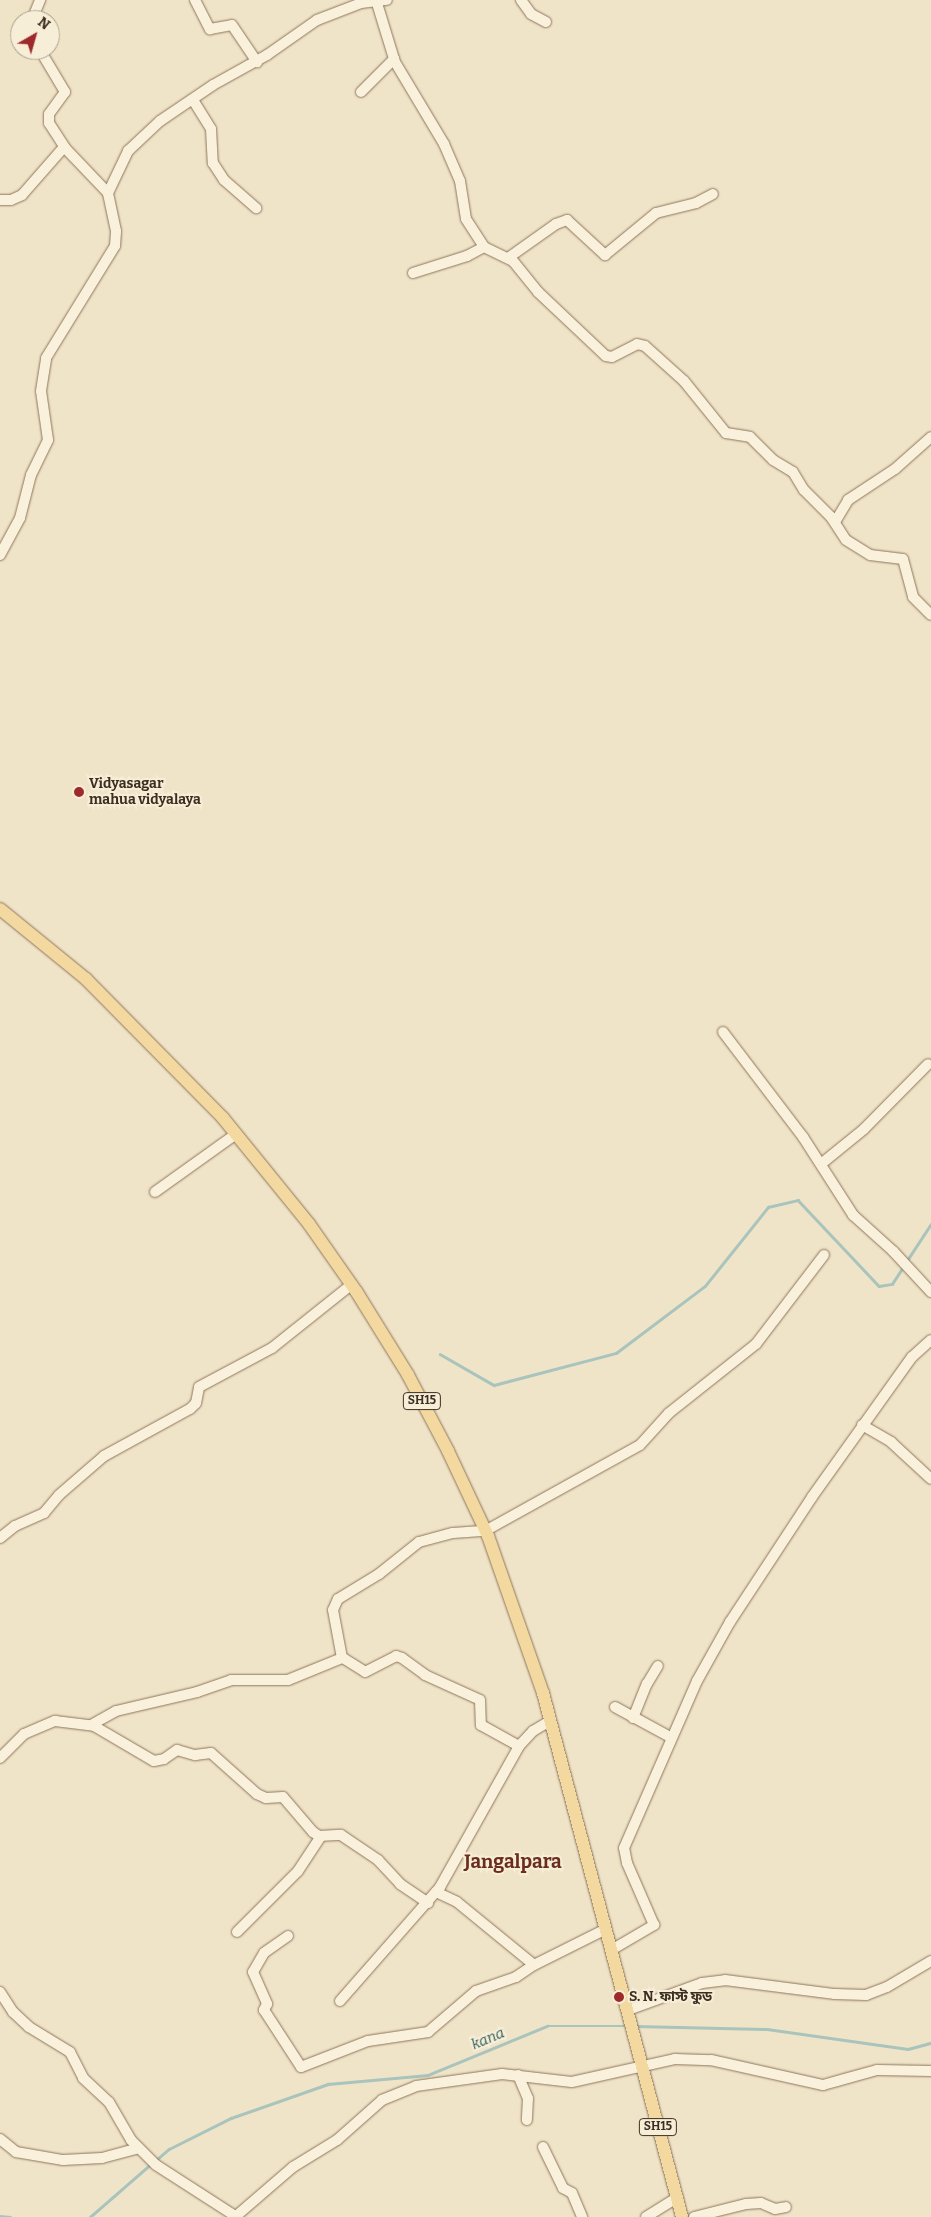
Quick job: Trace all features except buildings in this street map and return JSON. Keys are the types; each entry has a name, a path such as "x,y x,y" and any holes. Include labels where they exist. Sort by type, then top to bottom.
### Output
{"main road":[{"name":"SH15","path":"0,909 105,996 184,1075 236,1134 309,1224 351,1285 408,1375 485,1531 526,1639 551,1720 606,1929 613,1949 641,2067 682,2217"}],"street":[{"path":"195,0 210,29 232,25 257,62"},
{"path":"377,0 394,59 448,152 460,181 466,218 484,247 508,258 606,356 612,357 640,344 645,346 684,381 722,429 729,434 750,437 772,460 791,470 807,494 835,522 846,540 868,554 903,559 913,597 931,615"},
{"path":"108,193 136,142 193,100 257,62 317,20 344,8 377,0 387,0"},
{"path":"521,0 531,14 546,22"},
{"path":"361,92 394,59"},
{"path":"0,554 20,518 31,475 48,440 41,391 46,358 115,246 116,231 108,193 64,147 48,118 65,92 46,60"},
{"path":"193,100 211,129 213,164 224,180 256,208"},
{"path":"0,200 11,200 22,195 64,147"},
{"path":"508,258 556,224 567,220 605,255 656,213 696,203 713,194"},
{"path":"413,273 467,256 484,247"},
{"path":"835,522 848,500 895,469 931,437"},
{"path":"723,1032 821,1164 853,1215 893,1251 931,1292"},
{"path":"821,1164 864,1129 928,1064"},
{"path":"155,1192 236,1134"},
{"path":"519,1746 481,1726 480,1700 425,1675 402,1658 390,1659 365,1672 343,1658 333,1610 336,1602 419,1542 453,1533 485,1531 645,1441 669,1413 756,1344 824,1255"},
{"path":"0,1538 15,1526 44,1513 59,1495 104,1456 190,1408 196,1403 199,1387 272,1348 351,1285"},
{"path":"613,1949 654,1925 624,1850 670,1737 730,1622 862,1425 912,1357 931,1340"},
{"path":"862,1425 891,1442 931,1479"},
{"path":"91,1725 116,1710 196,1692 231,1680 288,1680 343,1658"},
{"path":"633,1718 647,1684 658,1666"},
{"path":"616,1707 670,1737"},
{"path":"340,2002 428,1903 458,1860 519,1746 533,1731 551,1720"},
{"path":"0,1758 24,1734 40,1725 55,1721 91,1725 154,1761 164,1759 177,1750 195,1755 211,1754 260,1796 283,1797 309,1829 322,1836 341,1835 378,1860 400,1884 428,1903"},
{"path":"237,1932 298,1871 322,1836"},
{"path":"436,1892 457,1902 534,1965"},
{"path":"288,1936 264,1953 253,1972 267,2004 264,2010 301,2067 368,2041 428,2032 476,1991 516,1977 534,1965 606,1929"},
{"path":"629,2014 716,1981 866,1995 887,1987 931,1961"},
{"path":"0,1992 13,2012 29,2027 70,2052 83,2078 109,2102 141,2150 156,2165 235,2217 293,2167 337,2140 390,2095 416,2086 468,2077 518,2074 547,2081 572,2082 666,2060 706,2060 823,2085 877,2070 931,2071"},
{"path":"518,2074 528,2098 528,2120"},
{"path":"0,2139 16,2152 63,2160 102,2158 141,2150"},
{"path":"544,2147 563,2188 572,2193 582,2217"},
{"path":"646,2217 677,2198"},
{"path":"694,2217 746,2204 761,2203 775,2209 786,2207"}],"waterway":[{"path":"440,1354 494,1385 616,1353 705,1286 768,1207 798,1200 879,1286 892,1284 903,1267"},
{"path":"906,1262 931,1224"},
{"name":"kana","path":"155,2161 169,2149 231,2118 328,2084 428,2075 547,2026 627,2026"},
{"name":"kana","path":"635,2026 767,2029 908,2049 931,2043"},
{"name":"kana","path":"90,2217 151,2164"},
{"name":"kana","path":"0,2216 10,2217"}],"place":[{"name":"Vidyasagar mahua vidyalaya","path":"79,792"},
{"name":"S. N. ফাস্ট ফুড","path":"619,1997"}],"district":[{"name":"Jangalpara","path":"513,1862"}]}
